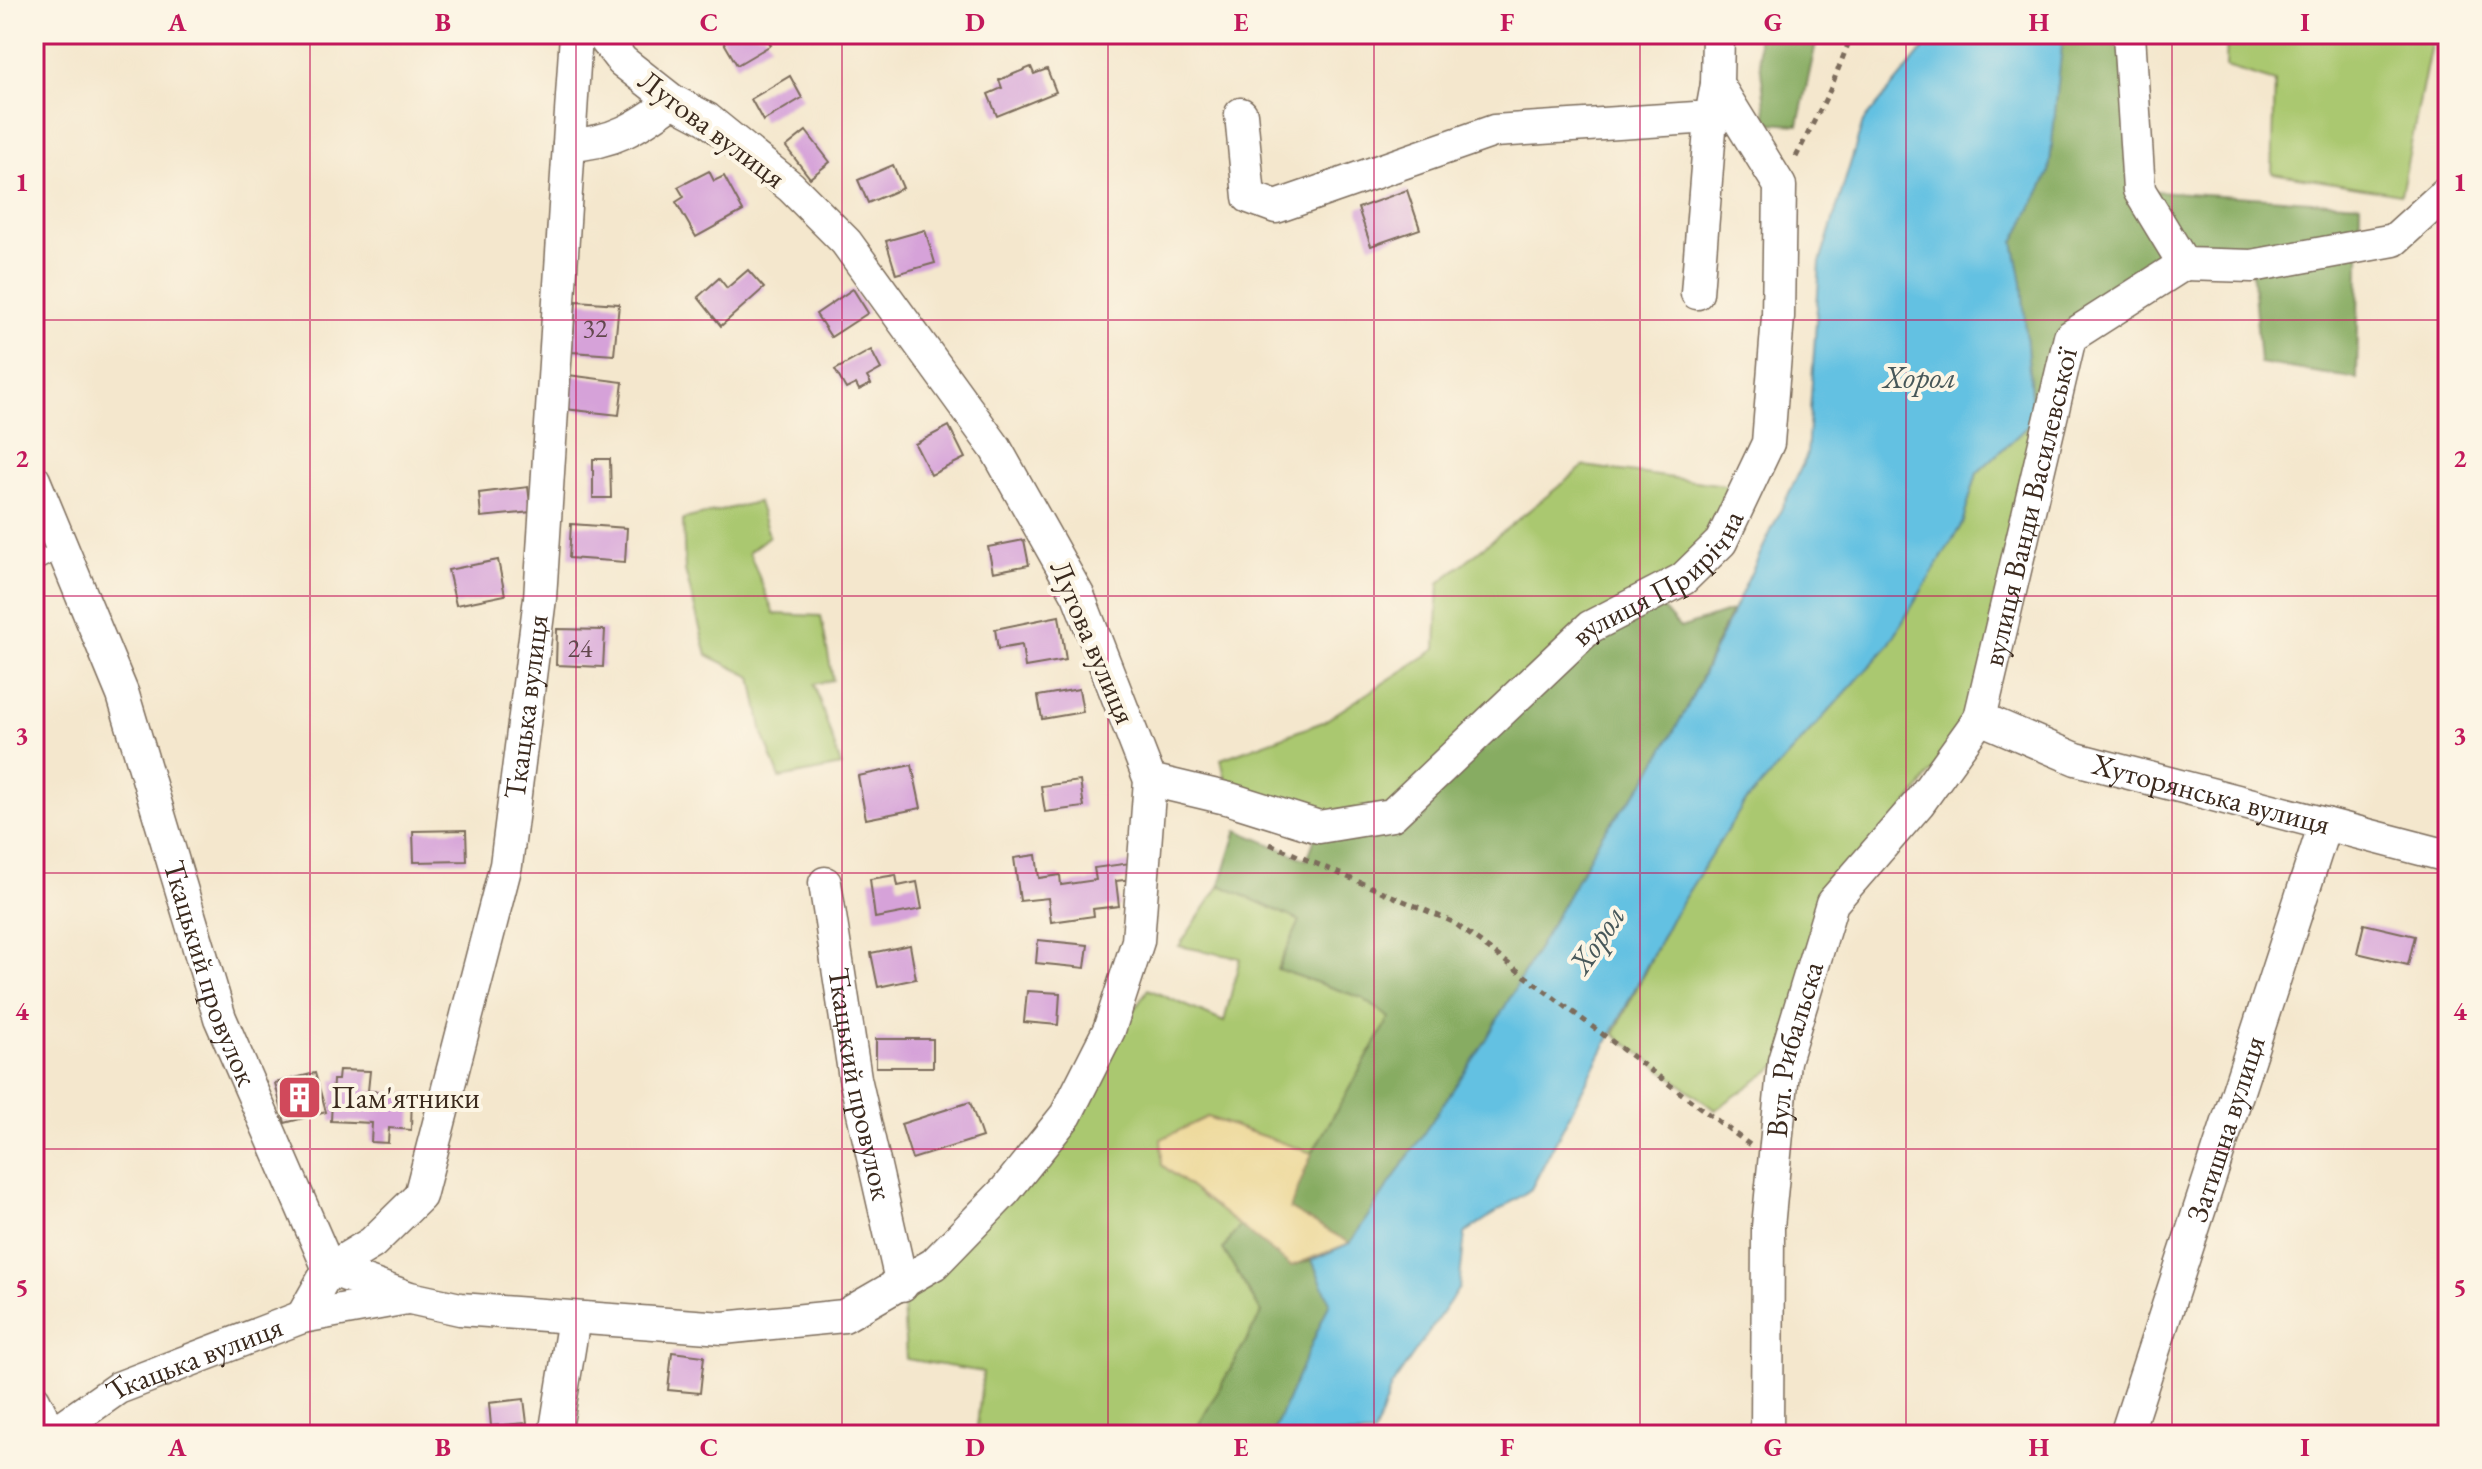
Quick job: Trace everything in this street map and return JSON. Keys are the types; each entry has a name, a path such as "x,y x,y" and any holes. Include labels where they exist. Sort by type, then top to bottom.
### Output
{"street":[{"name":"Ткацька вулиця","path":"302,1317 329,1269 372,1243 420,1196 506,865 540,598 576,34"},
{"name":"Лугова вулиця","path":"601,34 622,61 673,101 707,119 791,187 846,242 996,449 1078,595 1150,780 1138,941 1109,1030 1066,1115 1005,1191 934,1264 902,1285"},
{"path":"1697,293 1711,117 1717,84 1718,34"},
{"path":"2129,34 2139,190 2184,264 2252,266 2394,240 2448,191"},
{"path":"1717,84 1780,186"},
{"path":"569,145 599,143 639,126 673,101"},
{"path":"1241,114 1249,197 1276,207 1494,131 1711,117"},
{"name":"вулиця Прирічна","path":"1150,780 1230,799 1319,827 1392,815 1590,627 1683,579 1721,542 1768,443 1778,317 1780,186"},
{"name":"вулиця Ванди Василевської","path":"1980,718 2070,337 2184,264"},
{"name":"Ткацький провулок","path":"34,480 48,556 123,695 220,1018 329,1269"},
{"name":"Хуторянська вулиця","path":"1980,718 2076,759 2448,856"},
{"name":"Вул. Рибальска","path":"1767,1435 1768,1227 1784,1061 1832,903 1919,803 1980,718"},
{"name":"Затишна вулиця","path":"2126,1435 2325,824"},
{"name":"Ткацький провулок","path":"825,883 855,1078 902,1285"},
{"path":"329,1269 410,1298 460,1309 738,1327 844,1316 902,1285"},
{"name":"Ткацька вулиця","path":"51,1435 118,1388 302,1317 410,1298"},
{"path":"555,1435 574,1318"},
{"path":"34,1400 51,1435"}],"path":[{"path":"1780,186 1830,90 1852,34"},
{"path":"1265,842 1453,922 1708,1116 1774,1162"}],"green space":[{"path":"1757,34 1818,34 1798,125 1767,123"},
{"path":"2063,34 2129,34 2140,190 2360,204 2357,379 2260,363 2252,267 2184,264 2070,337 2048,428 2033,421 2022,283 2014,242 2049,173"},
{"path":"2227,34 2433,34 2401,194 2272,173 2275,82 2226,67"},
{"path":"2033,421 2048,428 1974,717 1832,903 1784,1061 1715,1110 1614,1034 1671,919 1743,805 1888,646 1962,524 1977,473"},
{"path":"1584,466 1747,488 1721,542 1392,815 1319,827 1230,799 1221,759 1323,722 1436,649 1439,583"},
{"path":"758,502 769,536 749,552 774,614 821,616 833,680 814,684 841,766 780,778 763,734 752,677 707,655 685,570 683,519"},
{"path":"1651,596 1680,628 1731,611 1687,708 1645,782 1603,833 1485,1042 1350,1243 1290,1209 1312,1153 1390,1018 1362,998 1278,969 1300,921 1220,885 1237,830 1307,860 1319,827 1392,815"},
{"path":"1220,885 1301,921 1277,969 1362,998 1376,910 1390,1018 1312,1153 1207,1117 1162,1165 1240,1226 1223,1249 1262,1313 1193,1435 976,1435 983,1372 906,1359 902,1285 1066,1115 1148,989 1224,1022 1240,958 1179,946"},
{"path":"1240,1226 1291,1266 1312,1260 1330,1302 1272,1435 1193,1435 1262,1313 1223,1249"}],"sand":[{"path":"1207,1117 1312,1153 1290,1209 1350,1243 1291,1266 1162,1165 1161,1139"}],"water":[{"name":"Хорол","path":"1936,34 2063,34 2049,173 2014,242 2022,283 2033,421 1977,473 1962,524 1888,646 1743,805 1671,919 1531,1189 1465,1233 1459,1288 1391,1387 1374,1435 1272,1435 1330,1302 1312,1260 1350,1243 1485,1042 1603,833 1645,782 1687,708 1807,455 1820,263 1863,122"}],"building":[{"path":"764,34 771,45 737,65 720,36"},
{"path":"1031,67 1034,74 1047,69 1056,92 997,116 988,94 1002,88 999,80"},
{"path":"790,76 802,98 763,121 751,99"},
{"path":"806,131 830,162 810,178 786,147"},
{"path":"893,165 903,188 868,203 858,180"},
{"path":"709,171 714,181 724,176 743,211 696,237 676,202 684,197 678,187"},
{"path":"1407,190 1420,229 1371,246 1358,208"},
{"path":"925,230 935,263 896,274 886,241"},
{"path":"748,270 764,288 721,326 698,297 719,278 727,288"},
{"path":"853,289 868,313 831,337 816,314"},
{"path":"576,301 619,304 614,355 572,352"},
{"path":"871,350 881,369 867,377 871,384 859,390 856,384 846,389 835,370"},
{"path":"568,375 623,382 619,415 565,409"},
{"path":"949,426 965,458 931,475 915,444"},
{"path":"593,459 610,459 611,498 593,498"},
{"path":"528,487 531,512 481,517 479,493"},
{"path":"571,524 627,528 625,562 569,558"},
{"path":"1024,540 1029,565 993,572 988,547"},
{"path":"498,560 505,595 456,605 448,570"},
{"path":"1059,616 1066,660 1025,667 1022,645 998,649 995,629"},
{"path":"557,629 605,630 603,667 556,665"},
{"path":"1079,689 1083,712 1042,719 1038,696"},
{"path":"912,765 921,808 866,819 858,776"},
{"path":"1080,781 1084,807 1045,812 1041,786"},
{"path":"466,830 467,861 414,862 413,831"},
{"path":"1036,855 1039,878 1060,875 1061,885 1096,880 1094,868 1130,863 1133,879 1116,881 1119,906 1093,909 1094,916 1051,922 1048,898 1020,901 1014,858"},
{"path":"896,875 898,886 917,882 922,909 875,918 870,879"},
{"path":"2364,924 2415,936 2408,965 2357,953"},
{"path":"1038,940 1088,945 1085,968 1036,963"},
{"path":"910,945 916,979 878,987 871,953"},
{"path":"1027,991 1060,993 1058,1025 1024,1022"},
{"path":"876,1039 933,1039 933,1067 876,1067"},
{"path":"339,1070 370,1071 368,1091 412,1093 411,1130 389,1128 388,1143 371,1142 372,1123 331,1121 333,1080 338,1080"},
{"name":"Пам'ятники","path":"315,1073 326,1112 285,1123 275,1083"},
{"path":"970,1102 982,1137 912,1159 901,1124"},
{"path":"672,1352 704,1356 700,1393 668,1390"},
{"path":"524,1399 527,1423 491,1426 489,1403"}],"place":[{"name":"Пам'ятники","path":"300,1098"}]}
